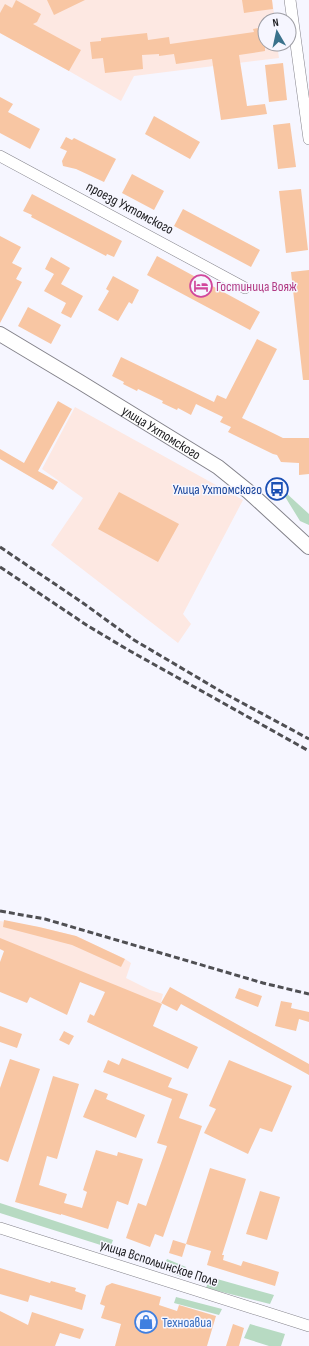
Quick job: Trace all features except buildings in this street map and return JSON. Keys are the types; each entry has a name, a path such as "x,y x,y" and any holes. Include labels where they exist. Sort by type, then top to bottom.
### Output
{"street":[{"path":"290,0 308,122 309,139"},
{"name":"проезд Ухтомского","path":"0,156 245,288"},
{"name":"улица Ухтомского","path":"0,334 212,463 236,481 307,541"},
{"name":"улица Вспольинское Поле","path":"0,1228 309,1326"}],"shaded area":[{"path":"0,0 272,0 274,12 257,12 257,52 278,52 279,58 134,76 121,101 0,33"},
{"path":"75,407 243,500 183,614 191,624 178,643 51,545 83,498 42,469"},
{"path":"0,921 39,927 76,936 125,959 131,963 126,978 150,990 163,994 158,1013 0,949"}],"green space":[{"path":"285,492 309,514 309,525 300,521 284,495"},
{"path":"0,1203 113,1240 110,1248 0,1213"},
{"path":"167,1259 186,1267 181,1277 162,1269"},
{"path":"210,1277 274,1295 270,1304 206,1288"},
{"path":"176,1297 222,1309 219,1315 174,1303"},
{"path":"250,1324 285,1334 281,1346 269,1346 244,1338"}],"railway":[{"path":"0,547 83,603 134,640 222,692 309,739"},
{"path":"0,567 88,626 309,751"},
{"path":"0,911 45,919 263,983 309,994"}],"place":[{"name":"Гостиница Вояж","path":"201,286"},
{"name":"Улица Ухтомского","path":"277,489"},
{"name":"Техноавиа","path":"146,1322"}]}
